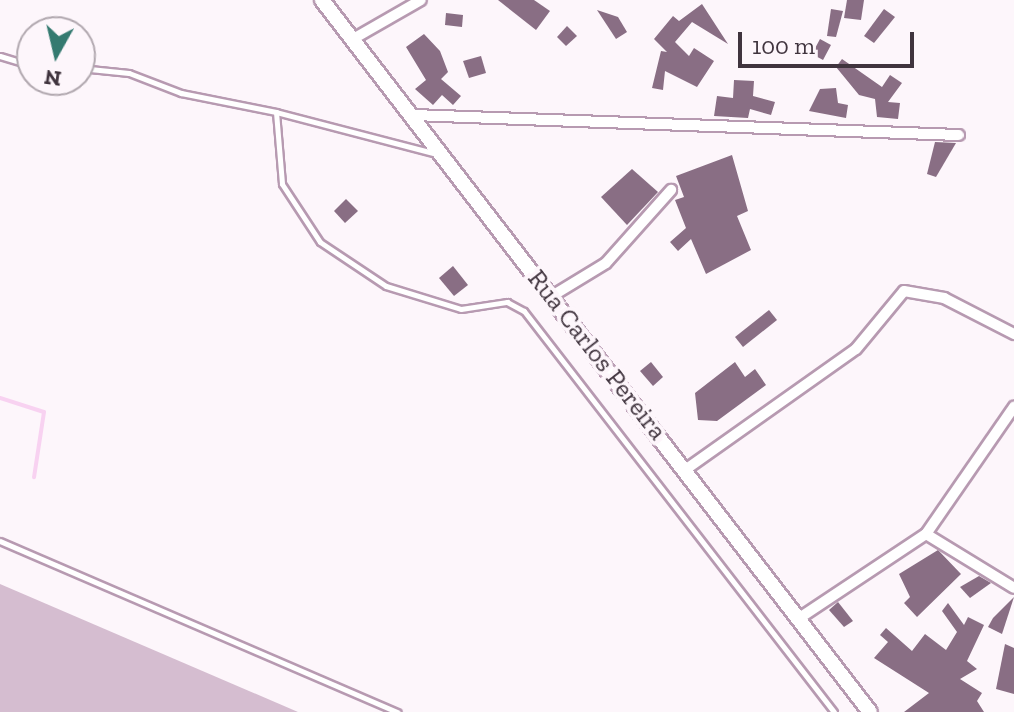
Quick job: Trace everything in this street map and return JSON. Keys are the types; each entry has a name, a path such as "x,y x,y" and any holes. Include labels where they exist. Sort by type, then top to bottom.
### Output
{"main road":[{"name":"Rua Carlos Pereira","path":"322,0 870,712"}],"street":[{"path":"353,39 421,0"},
{"path":"413,115 959,135"},
{"path":"552,296 606,263 671,190"},
{"path":"685,470 856,349 904,291 944,298 1014,334"},
{"path":"798,619 926,534 1014,407"},
{"path":"926,534 1014,588"}],"lane":[{"path":"96,70 129,73 181,93 276,112 420,155 442,154"},
{"path":"276,112 282,184 320,242 386,286 461,309 507,302 524,311 834,712"},
{"path":"0,541 398,712"}],"shaded area":[{"path":"0,584 298,712 0,712"}],"building":[{"path":"498,0 534,0 550,11 536,30"},
{"path":"847,0 864,0 861,20 844,18"},
{"path":"702,4 728,44 692,22 675,42 689,56 694,48 714,61 697,87 665,71 663,90 652,88 661,51 667,52 654,39 673,16 679,21"},
{"path":"831,9 843,11 836,37 827,36"},
{"path":"884,9 895,17 874,43 864,36"},
{"path":"597,10 618,17 627,32 616,39"},
{"path":"446,13 463,15 462,27 445,25"},
{"path":"567,26 577,36 566,46 557,37"},
{"path":"424,34 440,51 448,72 441,79 461,96 453,105 442,95 433,105 415,89 426,80 406,47"},
{"path":"820,39 831,45 823,60 812,54"},
{"path":"481,56 486,73 469,78 463,61"},
{"path":"842,59 882,87 890,75 902,83 888,102 900,103 898,119 877,117 875,99 859,95 836,67"},
{"path":"734,80 754,81 753,96 775,102 771,115 750,109 748,118 714,116 717,96 733,98"},
{"path":"836,88 838,103 848,105 846,118 809,111 820,89"},
{"path":"935,142 956,143 936,177 927,174"},
{"path":"732,155 748,211 737,216 751,250 706,274 691,239 678,251 670,242 686,228 675,200 684,197 676,176"},
{"path":"632,169 658,192 627,225 601,197"},
{"path":"346,199 358,211 345,223 334,211"},
{"path":"453,266 468,285 454,296 439,278"},
{"path":"769,310 777,320 743,347 735,337"},
{"path":"651,362 663,377 653,386 640,371"},
{"path":"735,362 745,377 755,369 766,385 717,421 698,420 695,393"},
{"path":"938,550 961,574 917,617 904,603 910,597 899,574"},
{"path":"979,576 991,583 970,598 960,587"},
{"path":"1014,597 1002,634 988,627 993,618"},
{"path":"838,602 853,621 844,627 829,610"},
{"path":"948,603 964,625 968,617 984,625 967,661 977,669 960,679 982,693 977,701 984,712 904,712 929,693 874,658 888,642 880,635 886,628 912,651 925,634 946,650 957,632 942,611"},
{"path":"1005,644 1014,648 1014,694 996,689"}],"waterway":[{"path":"0,398 44,412 34,477"}]}
